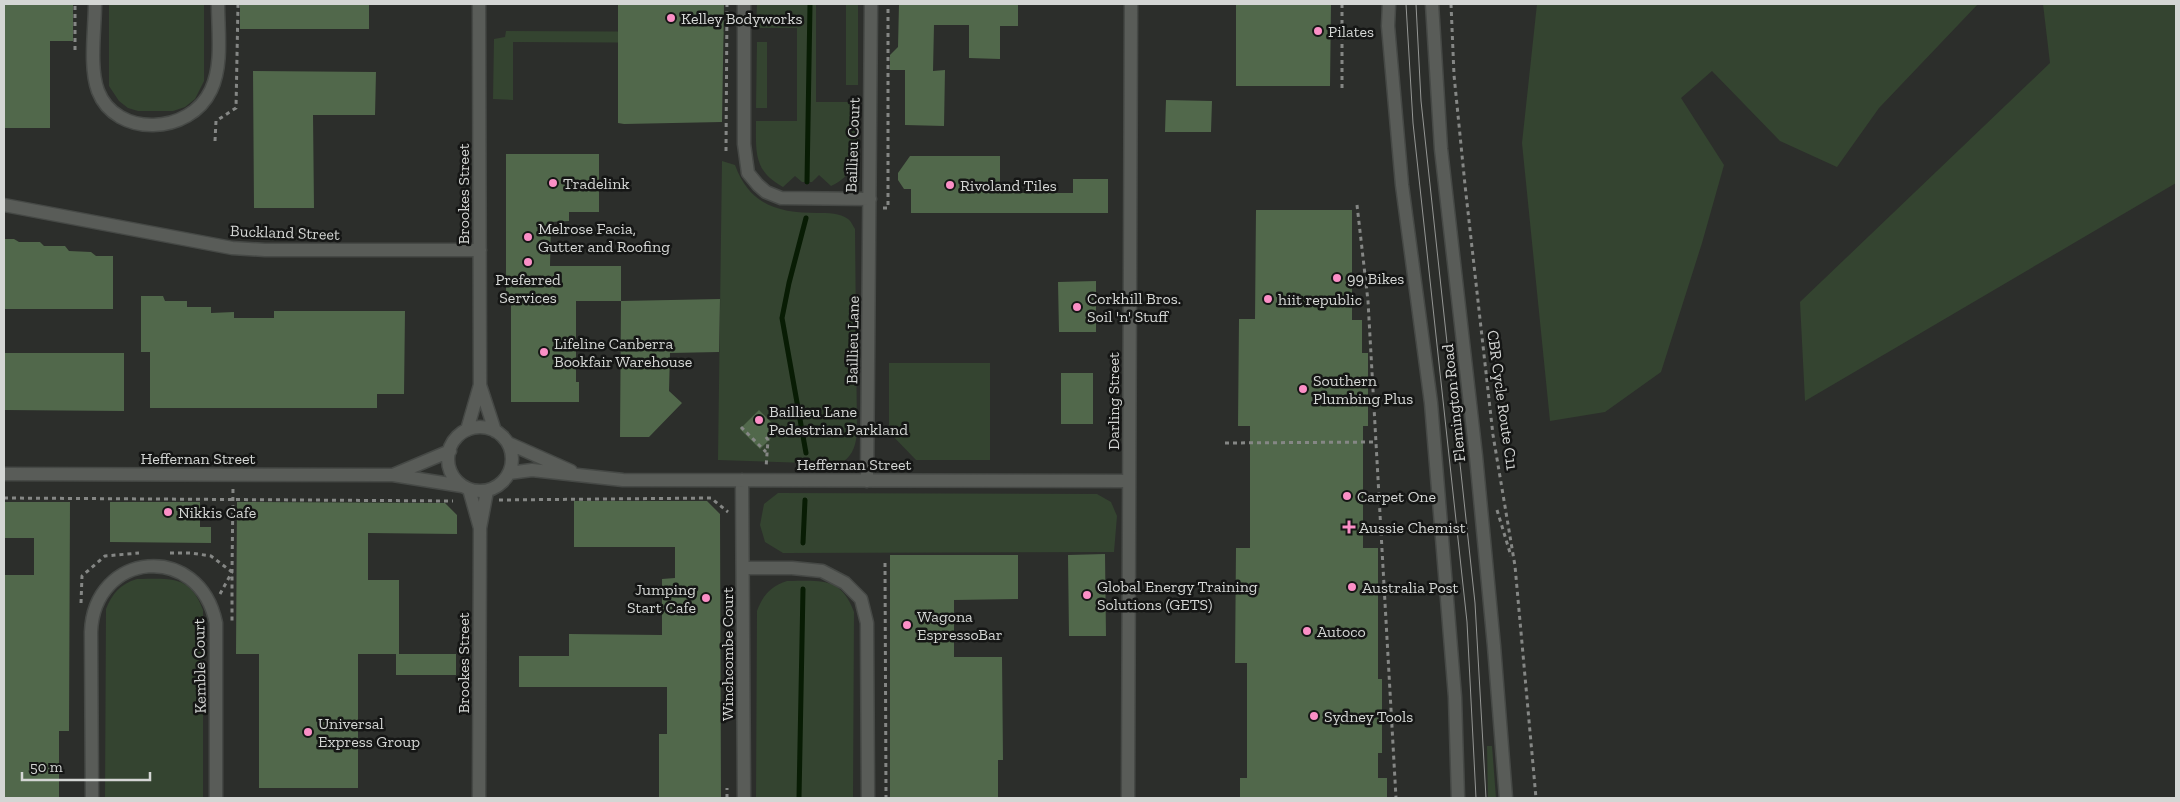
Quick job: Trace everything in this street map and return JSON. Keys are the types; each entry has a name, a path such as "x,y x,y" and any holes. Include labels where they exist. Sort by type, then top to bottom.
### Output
{"street":[{"path":"95,4 94,71 98,91 106,103 123,118 137,124 152,126 168,124 183,119 194,112 211,91 216,77 218,60 218,4"},
{"name":"Brookes Street","path":"467,430 480,384 479,4"},
{"name":"Baillieu Court","path":"744,4 744,144 748,173 766,192 781,198 870,204 871,4"},
{"name":"Darling Street","path":"1128,798 1131,4"},
{"name":"Flemington Road","path":"1388,4 1388,26 1402,185 1431,403 1455,697 1458,798"},
{"name":"Flemington Road","path":"1432,4 1441,149 1476,456 1506,798"},
{"name":"Baillieu Lane","path":"867,481 870,204"},
{"name":"Buckland Street","path":"4,205 232,248 264,250 480,250"},
{"name":"Brookes Street","path":"480,384 495,431"},
{"path":"477,428 495,431 508,443 512,452 512,463 504,481 486,495 467,492 450,470 450,451 453,442 467,430 477,428"},
{"name":"Heffernan Street","path":"508,443 580,475"},
{"name":"Heffernan Street","path":"393,474 450,451"},
{"name":"Heffernan Street","path":"509,472 532,470 623,480 1129,481"},
{"name":"Heffernan Street","path":"4,474 393,474 467,492"},
{"path":"742,480 743,568"},
{"name":"Brookes Street","path":"467,492 480,528"},
{"name":"Brookes Street","path":"479,798 480,528 486,495"},
{"name":"Kemble Court","path":"92,798 92,621 95,607 102,594 120,576 134,569 150,566 166,567 180,572 199,585 213,608 216,623 216,798"},
{"name":"Winchcombe Court","path":"744,798 743,568 792,568 822,571 845,583 861,599 867,623 868,798"}],"path":[{"path":"75,50 76,4"},
{"path":"726,151 727,4"},
{"path":"870,204 888,208 888,4"},
{"path":"1342,4 1342,88"},
{"name":"CBR Cycle Route C11","path":"1451,4 1454,75 1467,203 1493,435 1514,566 1536,798"},
{"path":"1357,204 1368,301 1396,798"},
{"path":"741,427 766,452"},
{"path":"766,437 768,440 766,480"},
{"path":"1225,443 1376,442"},
{"path":"232,631 234,474"},
{"path":"4,498 233,500 467,492"},
{"path":"486,495 711,498 729,513"},
{"path":"81,605 82,576 105,556 142,553"},
{"path":"162,553 191,553 211,556 232,572"},
{"path":"885,563 886,798"},
{"path":"213,608 232,572"},
{"path":"727,798 728,779"}],"green space":[{"path":"109,4 204,4 204,81 195,99 185,107 173,111 138,111 128,108 119,101 109,86"},
{"path":"757,4 816,4 816,102 857,102 858,151 855,161 850,171 831,186 819,175 812,182 802,182 795,176 783,187 773,181 761,167 756,142 756,121 797,121 797,28 756,28"},
{"path":"846,4 858,4 858,85 846,85"},
{"path":"1537,4 1978,4 1879,108 1837,167 1780,141 1712,71 1681,98 1724,165 1702,243 1661,372 1605,412 1550,421 1522,143"},
{"path":"2043,4 2176,4 2176,183 1805,401 1800,302 2050,63"},
{"path":"506,31 724,32 723,43 513,42 513,100 493,99 494,39 505,37"},
{"path":"757,42 767,42 767,108 756,108"},
{"path":"722,161 735,165 741,179 749,190 768,204 779,209 804,213 838,214 849,220 855,229 857,434 852,452 847,459 839,464 718,460"},
{"path":"889,363 990,363 990,460 916,460 889,432"},
{"path":"778,493 1097,494 1111,502 1117,516 1114,552 783,553 765,542 760,525 764,504"},
{"path":"137,579 169,579 185,584 198,598 203,610 203,798 105,798 106,609 117,590"},
{"path":"787,581 819,581 836,586 849,600 854,612 853,798 756,798 757,611 768,592"},
{"path":"1487,746 1492,746 1496,798 1488,798"}],"building":[{"path":"4,4 73,4 73,41 50,41 50,128 4,128"},
{"path":"240,4 369,4 369,29 240,29"},
{"path":"618,4 724,4 722,122 618,123"},
{"path":"899,4 1018,4 1018,26 1000,26 1000,59 969,58 969,25 934,25 933,71 945,70 944,126 905,125 905,70 890,70 890,55 898,47"},
{"path":"1236,4 1331,4 1330,86 1236,86"},
{"path":"253,71 376,72 375,115 313,115 314,208 254,208"},
{"path":"1166,100 1212,101 1211,132 1165,132"},
{"path":"506,154 599,154 599,212 569,212 569,221 551,222 550,266 621,266 621,301 576,301 576,382 579,382 579,402 511,402 511,300 506,300"},
{"name":"Rivoland Tiles","path":"910,156 1000,156 1000,193 1073,193 1073,179 1108,179 1108,213 911,213 911,189 904,189 898,180 898,173"},
{"path":"1256,210 1352,210 1352,320 1362,320 1362,353 1368,353 1368,426 1363,426 1363,548 1378,548 1378,679 1382,679 1382,753 1378,753 1378,778 1387,778 1387,798 1240,798 1240,778 1247,778 1247,663 1235,663 1236,548 1250,548 1250,426 1238,426 1239,319 1255,319"},
{"path":"4,239 14,239 19,242 40,242 44,246 65,246 69,251 91,252 96,256 113,256 113,309 4,309"},
{"name":"Corkhill Bros. Soil 'n' Stuff","path":"1096,281 1096,332 1059,332 1058,282"},
{"path":"141,296 163,296 165,301 187,301 187,307 211,307 211,313 234,312 234,318 274,318 274,311 405,311 404,394 377,394 377,408 150,408 150,352 141,352"},
{"path":"720,299 719,352 670,353 669,391 682,403 649,437 620,437 621,301"},
{"path":"4,353 124,353 124,411 4,410"},
{"path":"1061,373 1093,373 1093,424 1061,424"},
{"name":"Baillieu Lane Pedestrian Parkland","path":"759,410 779,430 760,449 740,429"},
{"path":"574,501 707,501 720,514 721,798 659,798 659,734 667,734 667,687 519,687 519,656 569,656 569,634 662,635 662,579 675,578 675,547 574,547"},
{"path":"4,502 70,502 69,731 59,731 59,798 4,798 4,575 34,575 34,538 4,538"},
{"path":"110,502 200,502 200,527 211,527 211,543 110,542"},
{"path":"237,502 445,503 457,515 457,534 368,533 368,580 399,580 399,654 456,654 456,675 396,675 396,654 358,654 358,788 259,788 259,654 236,654"},
{"name":"Global Energy Training Solutions (GETS)","path":"1105,554 1106,636 1069,636 1068,555"},
{"path":"890,555 1018,555 1018,599 954,600 954,657 1002,657 1003,760 998,760 998,798 890,798"}],"waterway":[{"path":"807,182 810,4"},
{"path":"806,218 782,318 806,453"},
{"path":"803,543 805,500"},
{"path":"799,798 803,589"}],"tram line":[{"path":"1406,4 1413,123 1467,622 1476,798"},
{"path":"1416,4 1421,101 1475,603 1486,798"}],"place":[{"name":"Kelley Bodyworks","path":"671,18"},
{"name":"Pilates","path":"1318,31"},
{"name":"Tradelink","path":"553,183"},
{"name":"Rivoland Tiles","path":"950,185"},
{"name":"Melrose Facia, Gutter and Roofing","path":"528,237"},
{"name":"Preferred Services","path":"528,262"},
{"name":"99 Bikes","path":"1337,278"},
{"name":"hiit republic","path":"1268,299"},
{"name":"Corkhill Bros. Soil 'n' Stuff","path":"1077,307"},
{"name":"Lifeline Canberra Bookfair Warehouse","path":"544,352"},
{"name":"Southern Plumbing Plus","path":"1303,389"},
{"name":"Baillieu Lane Pedestrian Parkland","path":"759,420"},
{"name":"Carpet One","path":"1347,496"},
{"name":"Nikkis Cafe","path":"168,512"},
{"name":"Aussie Chemist","path":"1349,527"},
{"name":"Australia Post","path":"1352,587"},
{"name":"Global Energy Training Solutions (GETS)","path":"1087,595"},
{"name":"Jumping Start Cafe","path":"706,598"},
{"name":"Wagona EspressoBar","path":"907,625"},
{"name":"Autoco","path":"1307,631"},
{"name":"Sydney Tools","path":"1314,716"},
{"name":"Universal Express Group","path":"308,732"}]}
